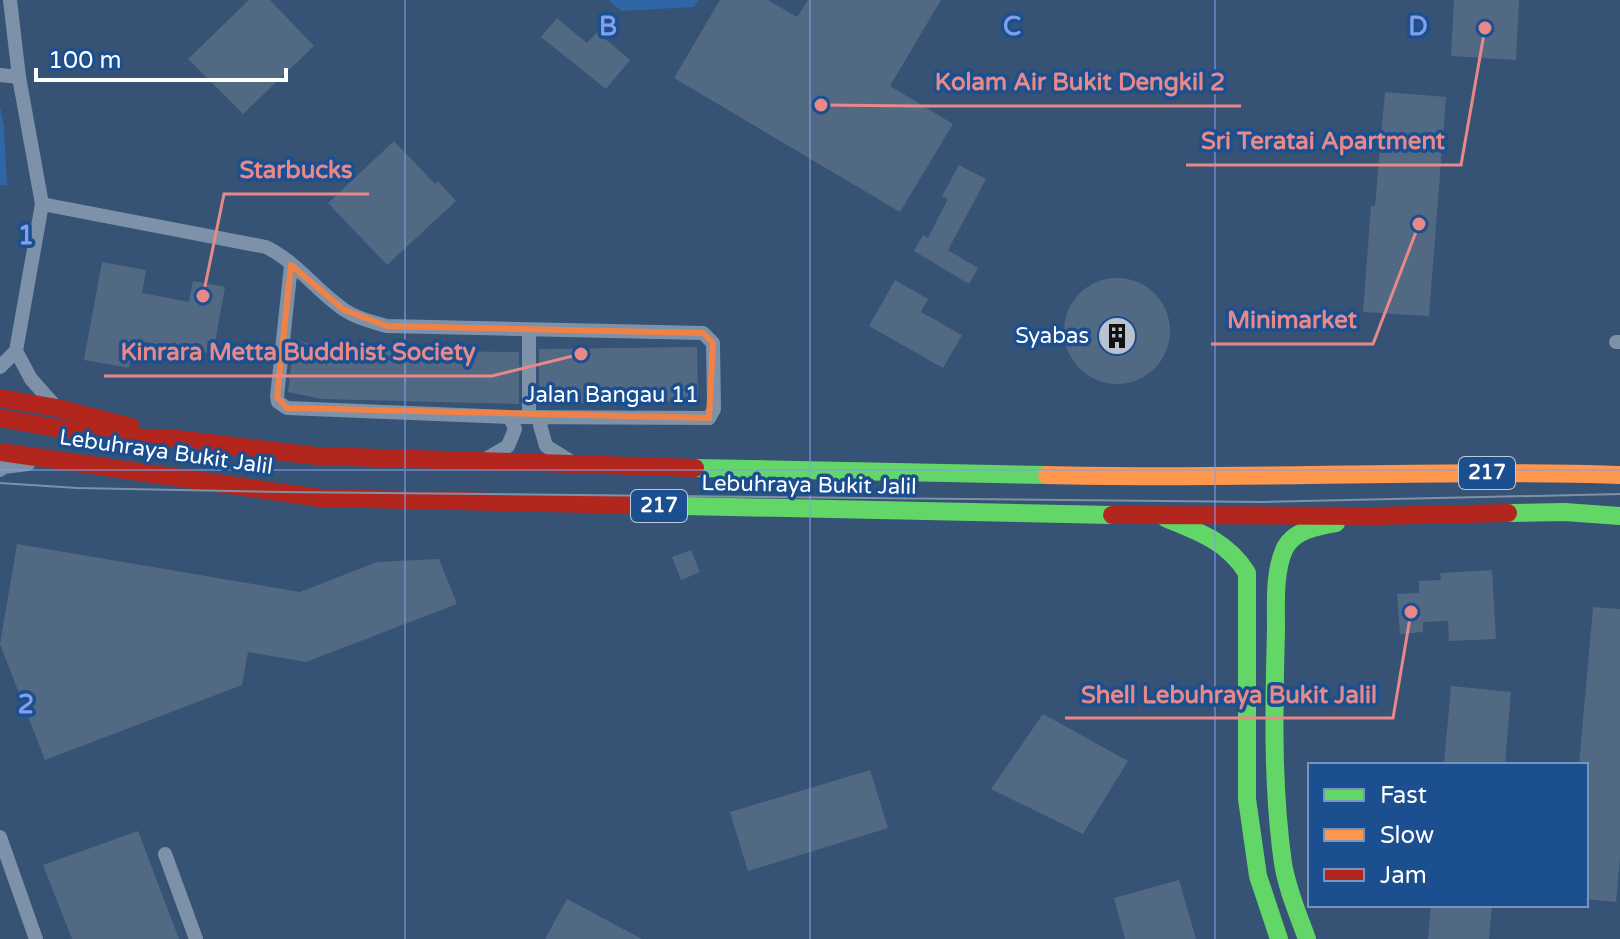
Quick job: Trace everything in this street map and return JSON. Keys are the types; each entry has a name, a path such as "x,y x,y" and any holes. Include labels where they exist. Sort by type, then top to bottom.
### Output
{"main road":[{"path":"0,398 57,408 176,439"},
{"path":"0,418 101,436 176,439"},
{"name":"Lebuhraya Bukit Jalil","path":"176,439 317,456 575,465 1075,476 1354,476 1530,472 1620,475"},
{"name":"Lebuhraya Bukit Jalil","path":"0,452 320,498 1161,516 1565,512 1620,516"},
{"path":"1161,516 1222,542 1239,558 1247,573 1247,799 1258,876 1279,939"},
{"path":"1307,939 1284,868 1279,833 1277,581 1283,550 1297,534 1314,526 1376,516"},
{"path":"1249,679 1276,678"}],"street":[{"path":"0,367 16,351 42,204 19,77 10,0"},
{"path":"0,75 19,77"},
{"path":"42,204 266,247 283,255 291,265"},
{"name":"Jalan Bangau 11","path":"291,265 344,310 387,326 703,333 713,343 714,409 709,418 510,417 287,408 278,402 291,265"},
{"path":"529,330 536,417 541,437 546,446 575,465"},
{"path":"16,351 31,379 57,408"},
{"path":"481,462 508,446 515,429 510,417"},
{"path":"0,470 38,463 81,464"},
{"path":"0,837 36,939"},
{"path":"165,854 196,939"}],"highlighted area":[{"path":"291,265 344,310 387,326 703,333 713,343 709,418 287,408 277,397"}],"shaded area":[{"path":"609,0 699,0 694,7 621,11"},
{"path":"0,106 4,126 7,185 0,185"}],"building":[{"path":"249,0 270,0 314,46 243,114 188,59"},
{"path":"720,0 768,0 797,17 808,0 941,0 890,86 953,124 900,212 674,78"},
{"path":"1454,0 1519,0 1516,60 1451,56"},
{"path":"557,18 587,43 597,32 630,60 606,89 541,37"},
{"path":"1385,92 1446,97 1429,316 1363,312 1371,206 1375,206"},
{"path":"394,141 456,201 387,265 328,203"},
{"path":"959,165 986,179 948,250 978,268 969,284 914,251 923,235 928,238 948,199 942,196"},
{"path":"102,262 146,270 142,293 189,302 193,281 225,287 213,354 134,340 129,368 84,360"},
{"name":"Syabas","path":"1117,278 1137,282 1155,293 1166,311 1170,331 1166,351 1155,369 1137,380 1117,384 1097,380 1079,369 1068,351 1064,331 1068,311 1079,293 1097,282"},
{"path":"895,280 928,299 921,312 962,335 943,368 869,326"},
{"path":"294,341 351,350 519,352 519,404 322,399 288,392"},
{"path":"697,347 698,401 539,404 539,349"},
{"path":"17,544 300,592 377,562 439,559 457,604 306,662 248,652 242,685 45,760 0,644"},
{"path":"691,550 700,572 681,580 672,557"},
{"path":"1492,570 1496,639 1449,641 1448,621 1423,622 1423,632 1400,634 1397,594 1419,593 1419,581 1441,580 1440,573"},
{"path":"1593,607 1620,609 1620,858 1616,902 1588,899 1588,763 1579,763"},
{"path":"1451,686 1511,692 1505,763 1444,763"},
{"path":"1043,714 1128,761 1083,834 991,789"},
{"path":"870,770 888,828 748,871 730,812"},
{"path":"138,831 179,939 72,939 43,865"},
{"path":"1179,880 1196,939 1125,939 1114,898"},
{"path":"567,899 642,939 545,939"},
{"path":"1431,907 1492,907 1489,939 1428,939"}],"tram line":[{"path":"0,483 77,488 281,492 1263,502 1620,494"}],"traffic: fast":[{"path":"695,468 1047,475"},
{"path":"638,505 1112,515"},
{"path":"1508,513 1565,512 1620,516"},
{"path":"1165,518 1221,545 1247,573 1247,799 1258,876 1279,939"},
{"path":"1307,939 1287,882 1279,834 1275,746 1276,589 1281,559 1293,538 1306,530 1336,523"}],"traffic: slow":[{"path":"1047,475 1620,475"}],"traffic: jam":[{"path":"0,398 57,408 131,427"},
{"path":"0,418 101,436 176,439 317,456 695,468"},
{"path":"0,452 320,498 638,505"},
{"path":"1112,515 1508,513"}],"place":[{"name":"Sri Teratai Apartment","path":"1485,28"},
{"name":"Kolam Air Bukit Dengkil 2","path":"821,105"},
{"name":"Minimarket","path":"1419,224"},
{"name":"Starbucks","path":"203,296"},
{"name":"Syabas","path":"1117,336"},
{"name":"Kinrara Metta Buddhist Society","path":"581,354"},
{"name":"Shell Lebuhraya Bukit Jalil","path":"1411,612"}]}
